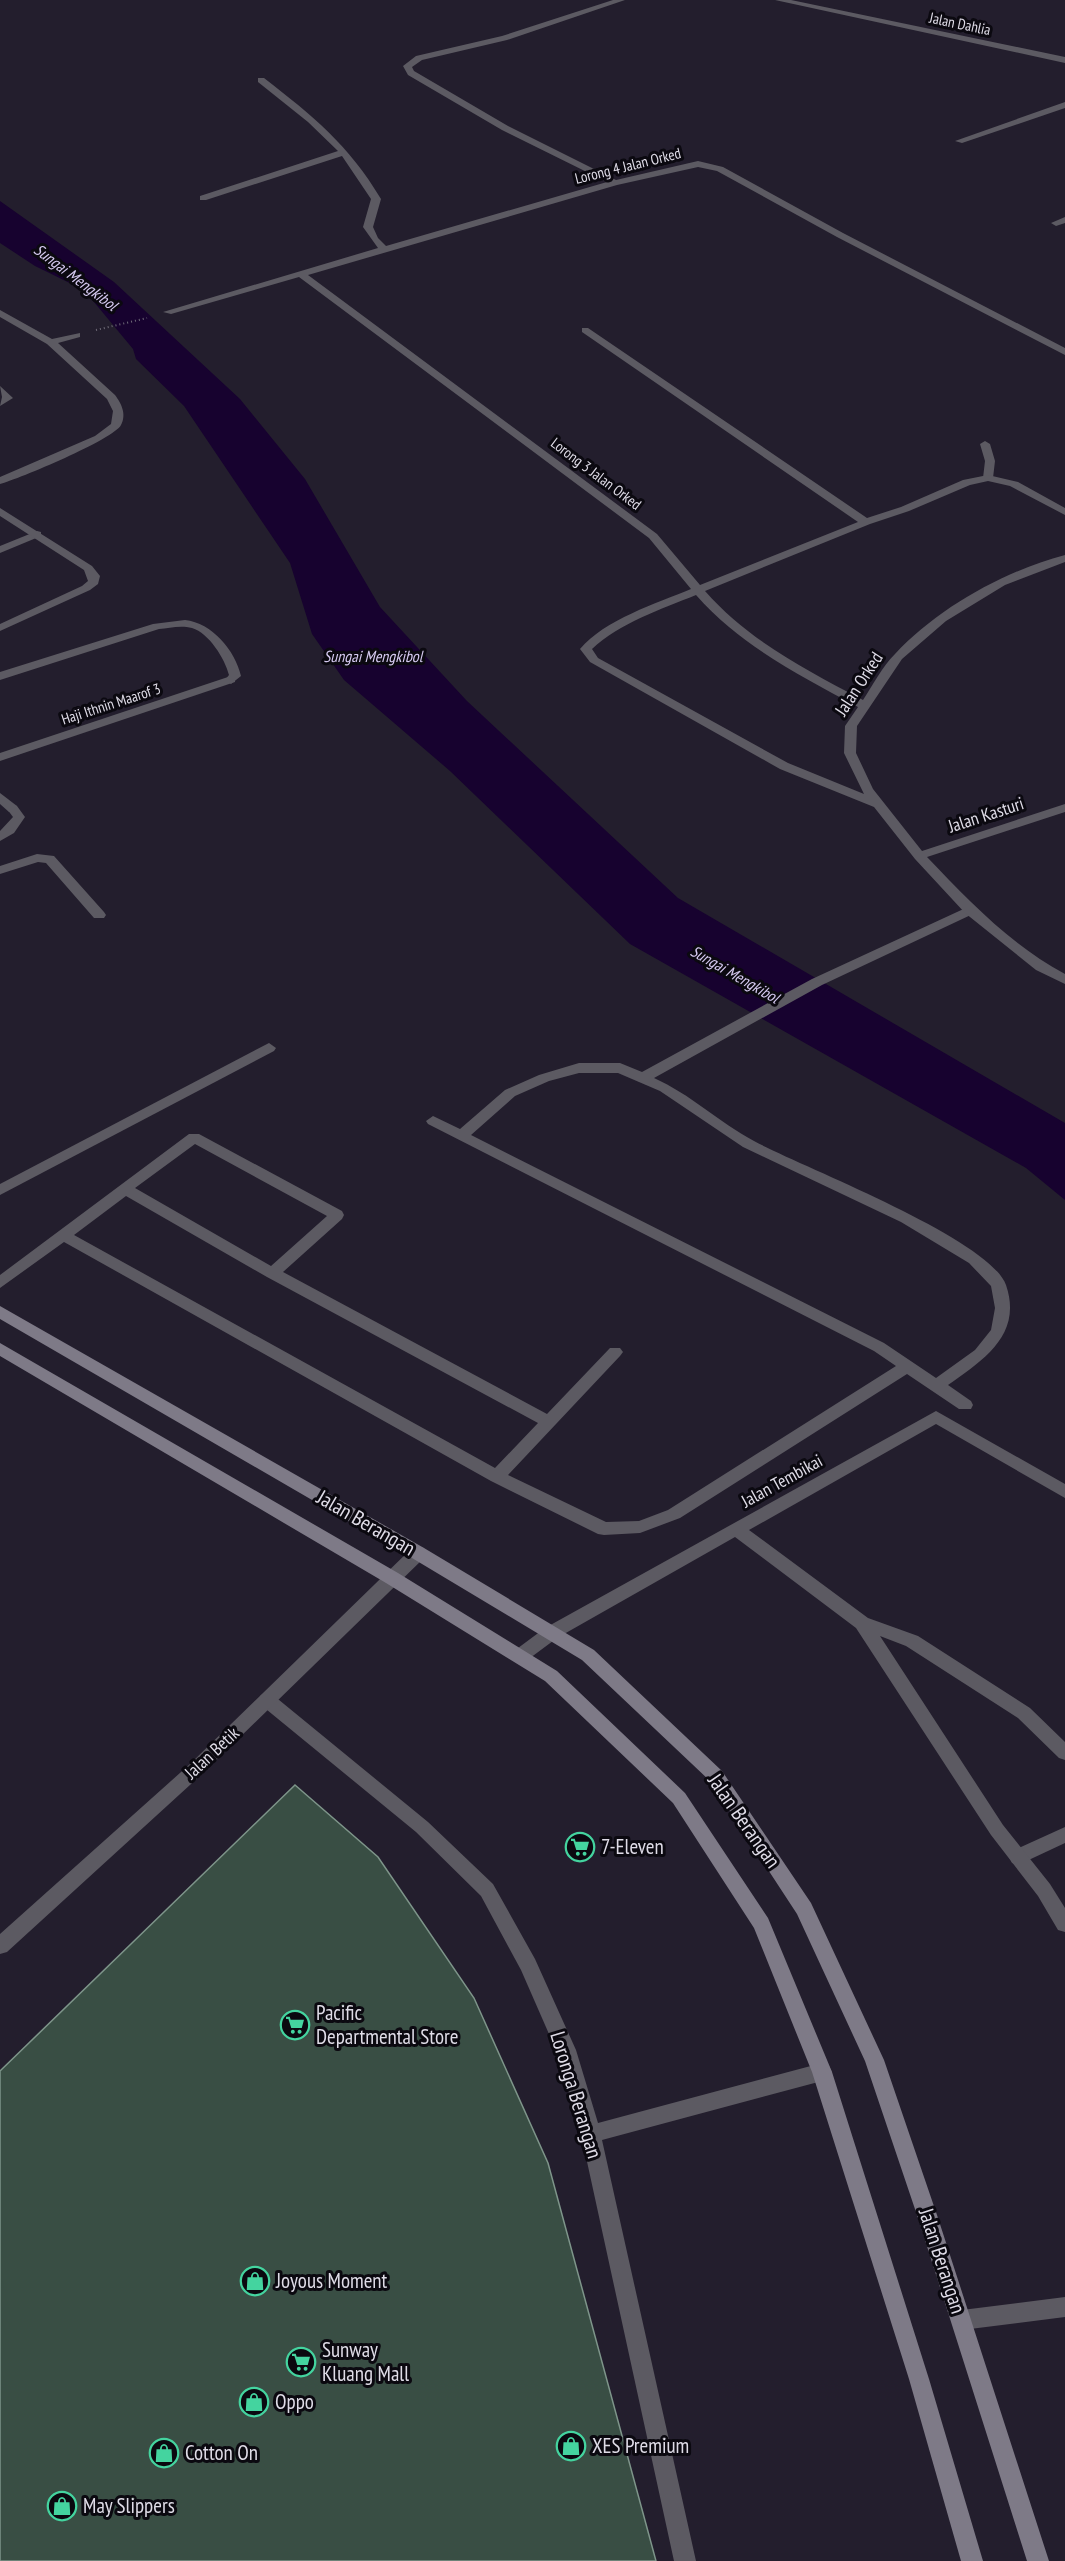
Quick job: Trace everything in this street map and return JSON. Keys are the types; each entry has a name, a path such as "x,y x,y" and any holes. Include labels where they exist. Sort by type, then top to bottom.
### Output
{"street":[{"path":"615,183 505,128 422,80 407,66 419,58 504,38 621,0"},
{"name":"Jalan Dahlia","path":"779,0 1065,60"},
{"path":"261,80 315,123 362,171 376,199 368,228 371,238 384,249"},
{"path":"959,141 1065,105"},
{"path":"203,198 345,152"},
{"name":"Lorong 4 Jalan Orked","path":"168,312 615,183 698,164 720,170 1065,352"},
{"name":"Lorong 3 Jalan Orked","path":"301,274 653,536 698,590 740,632 777,657 864,705"},
{"path":"0,313 51,342 117,404 119,413 116,425 99,438 0,481"},
{"path":"585,330 638,364 818,492 866,522"},
{"path":"51,342 77,335"},
{"path":"0,389 8,398 0,403"},
{"path":"985,444 990,461 988,478"},
{"path":"878,804 784,766 594,660 586,649 590,643 614,629 698,590 866,522 905,509 967,482 988,478 1014,484 1065,512"},
{"path":"0,511 88,568 94,576 94,582 0,628"},
{"path":"0,550 37,534"},
{"name":"Jalan Orked","path":"1065,558 1002,583 942,619 898,657 851,726 850,753 867,790 919,856 970,910 1041,967 1065,980"},
{"name":"Haji Ithnin Maarof 3","path":"0,676 157,626 183,622 200,625 208,630 233,666 235,676 231,680 0,757"},
{"path":"0,797 19,817 10,830 0,837"},
{"name":"Jalan Kasturi","path":"919,856 1065,808"},
{"path":"0,870 37,858 50,859 99,915"},
{"path":"642,1078 817,982 970,910"},
{"path":"0,1190 269,1048"},
{"path":"462,1135 510,1093 543,1078 579,1068 620,1068 665,1088 748,1144 906,1218 974,1259 998,1284 1003,1308 998,1332 980,1354 937,1385"},
{"path":"433,1121 879,1347 965,1404"},
{"path":"0,1283 194,1137 337,1215 272,1273"},
{"path":"125,1189 272,1273 549,1422"},
{"path":"63,1235 497,1477 604,1529 640,1527 674,1514 908,1366"},
{"name":"Jalan Berangan","path":"0,1312 418,1553 588,1655 716,1776 804,1909 874,2060 962,2320 1038,2561"},
{"name":"Jalan Berangan","path":"0,1349 392,1578 551,1676 679,1798 761,1924 822,2072 972,2561"},
{"path":"497,1477 615,1352"},
{"name":"Jalan Tembikai","path":"520,1656 551,1633 936,1417 1065,1491"},
{"path":"736,1529 862,1623 912,1641 1024,1713 1065,1753"},
{"name":"Jalan Betik","path":"0,1946 196,1769 418,1553"},
{"path":"862,1623 978,1800 1065,1923"},
{"name":"Loronga Berangan","path":"267,1701 422,1827 487,1890 528,1965 566,2050 591,2134 685,2561"},
{"path":"1018,1857 1065,1835"},
{"path":"591,2134 822,2072"},
{"path":"962,2320 1065,2307"}],"path":[{"path":"77,335 168,312"}],"water":[{"name":"Sungai Mengkibol","path":"0,201 114,282 240,399 305,479 380,607 467,701 678,898 1065,1123 1065,1200 1026,1168 630,944 450,771 344,680 312,634 290,563 184,406 136,359 133,349 84,290 35,266 0,243"}],"building":[{"name":"Sunway Kluang Mall","path":"295,1785 378,1857 474,1998 548,2163 656,2561 0,2561 0,2071"}],"place":[{"name":"7-Eleven","path":"580,1847"},
{"name":"Pacific Departmental Store","path":"295,2025"},
{"name":"Joyous Moment","path":"255,2281"},
{"name":"Sunway Kluang Mall","path":"301,2362"},
{"name":"Oppo","path":"254,2402"},
{"name":"XES Premium","path":"571,2446"},
{"name":"Cotton On","path":"164,2453"},
{"name":"May Slippers","path":"62,2506"}]}
